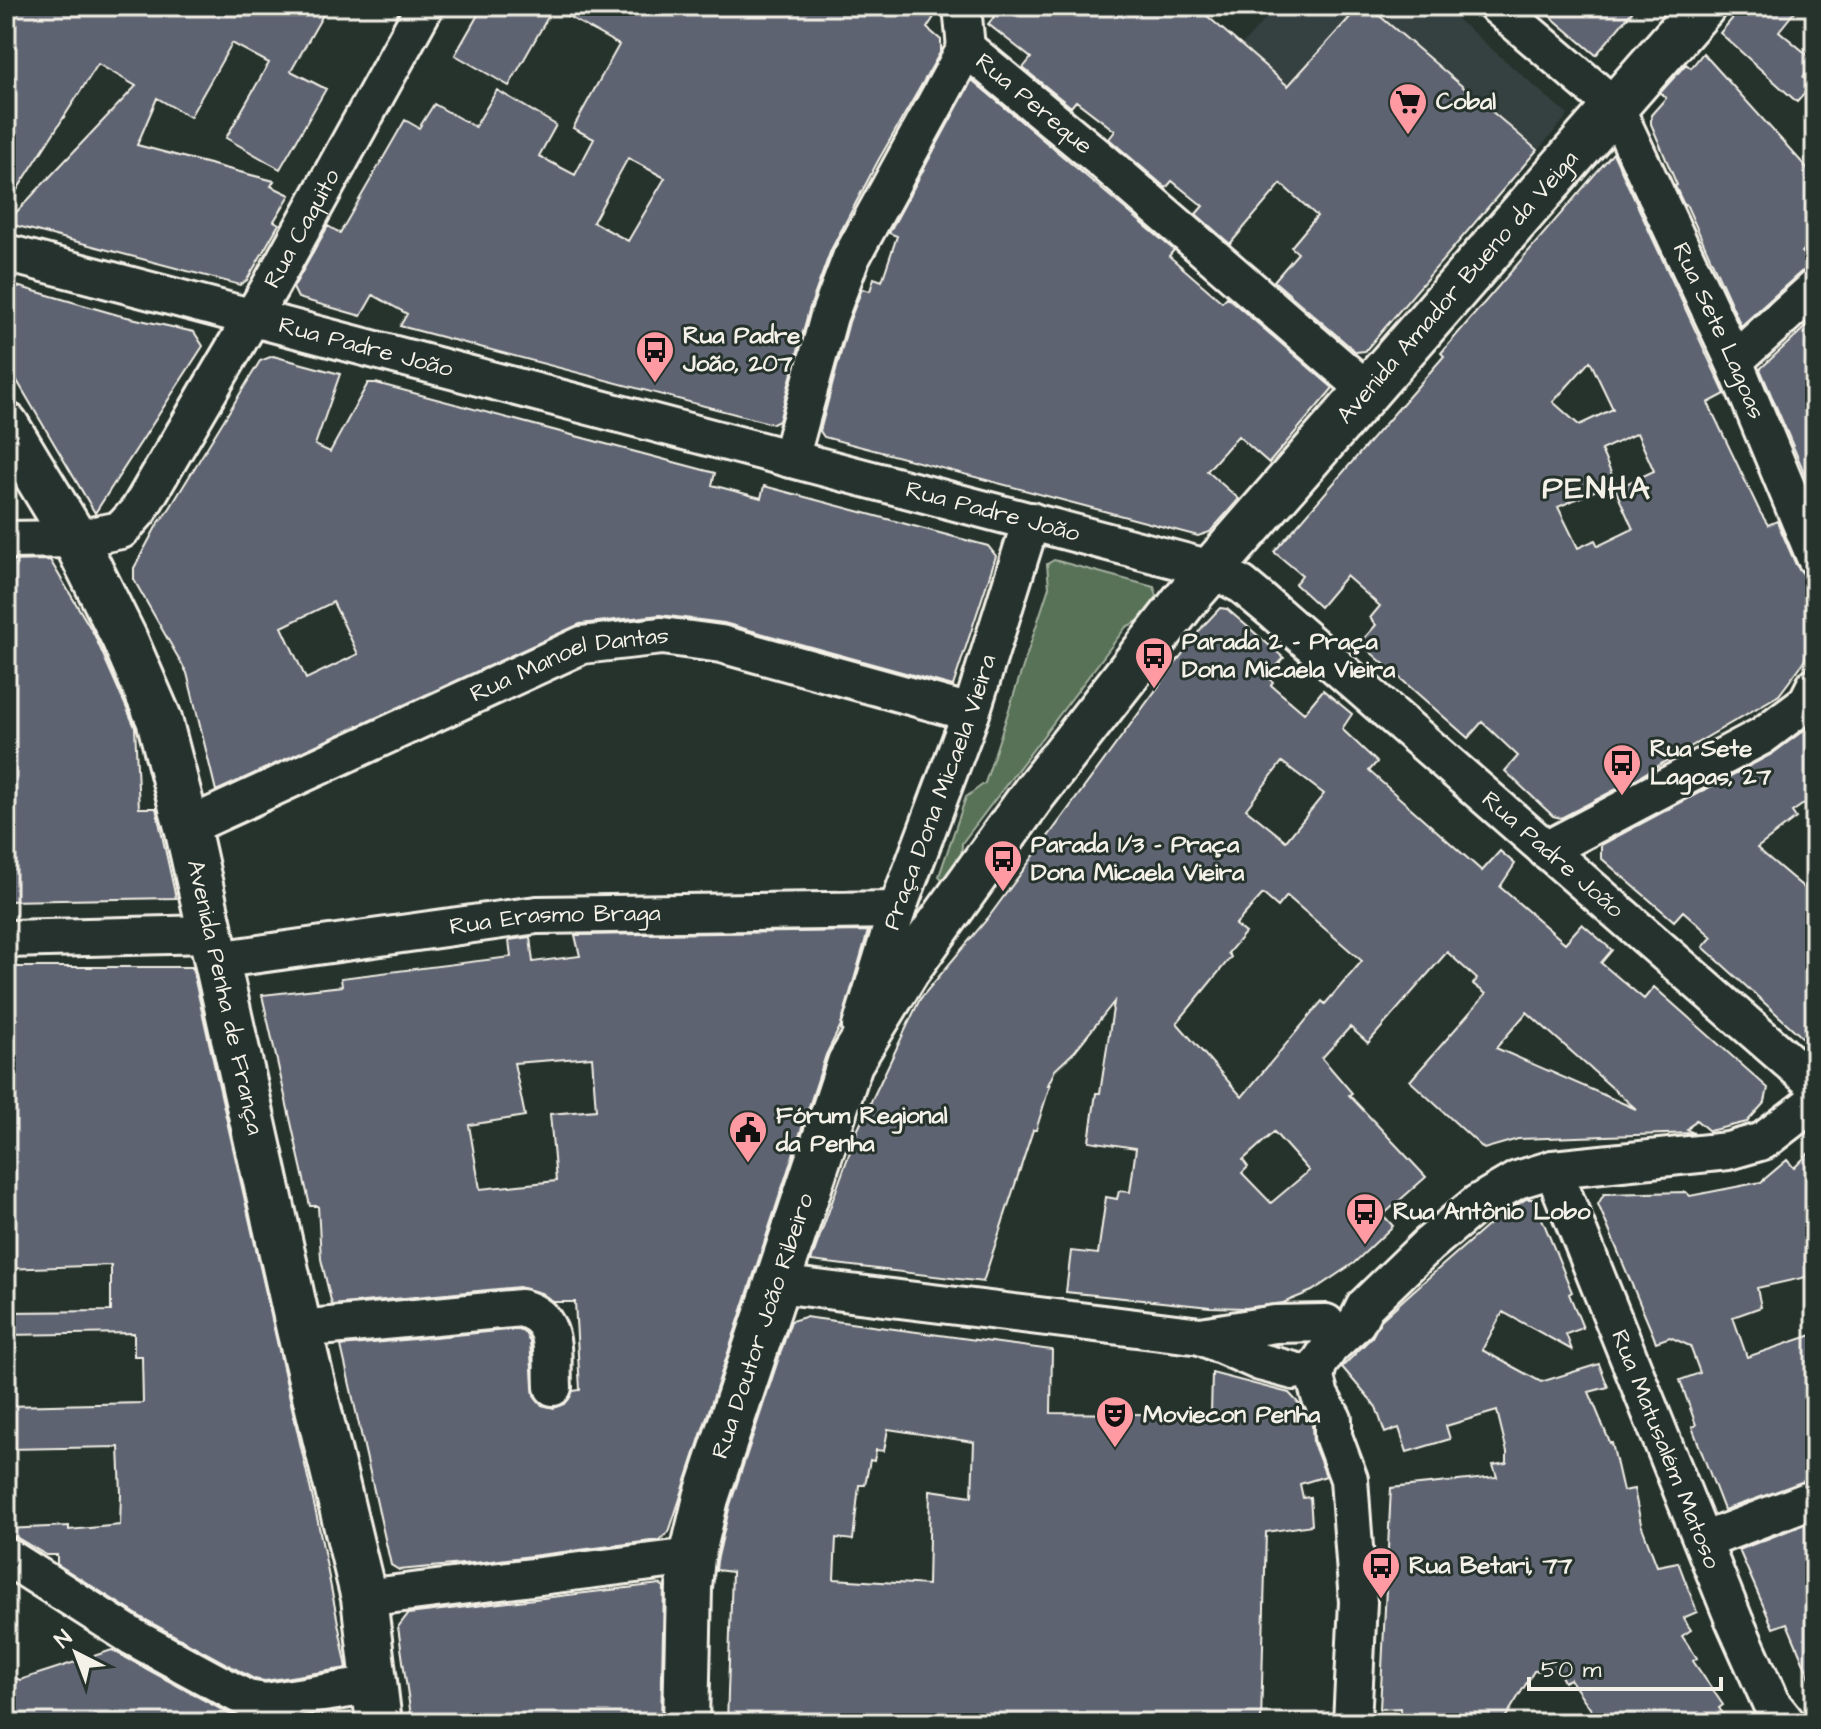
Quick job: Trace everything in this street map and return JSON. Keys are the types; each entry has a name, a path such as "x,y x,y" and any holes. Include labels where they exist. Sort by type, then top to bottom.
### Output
{"main road":[{"name":"Avenida Amador Bueno da Veiga","path":"1211,569 1703,6"},
{"name":"Avenida Penha de França","path":"6,425 75,539 124,638 159,719 187,827 299,1329 364,1598 378,1713"},
{"name":"Rua Doutor João Ribeiro","path":"686,1723 692,1557 706,1498 850,1063 907,970 976,871 1211,569"}],"street":[{"name":"Rua Caquito","path":"6,540 75,539 121,530 139,510 251,319 425,6"},
{"path":"962,6 966,48"},
{"path":"1497,6 1615,107"},
{"name":"Rua Pereque","path":"790,459 829,316 851,258 966,48 1105,163 1368,391"},
{"name":"Rua Sete Lagoas","path":"1615,107 1734,361 1815,557"},
{"name":"Rua Padre João","path":"6,253 1211,569 1242,585 1272,610 1815,1084"},
{"path":"1734,361 1815,288"},
{"name":"Praça Dona Micaela Vieira","path":"850,1063 897,910 971,713 1031,521"},
{"name":"Rua Manoel Dantas","path":"187,827 582,645 622,639 662,636 721,644 971,713"},
{"path":"1546,850 1762,736 1807,702 1815,686"},
{"name":"Rua Erasmo Braga","path":"6,939 213,947 537,915 897,910"},
{"path":"1352,1723 1358,1602 1349,1479 1333,1436 1333,1419 1320,1396 1315,1378 1318,1365 1330,1347 1357,1322 1365,1306 1428,1245 1478,1203 1517,1180 1553,1169 1728,1151 1763,1141 1815,1101"},
{"name":"Rua Matusalém Matoso","path":"1553,1169 1771,1703 1787,1723"},
{"path":"777,1284 1201,1336 1275,1324 1326,1323"},
{"path":"1333,1436 1315,1426 1299,1397 1294,1371 1297,1358 1308,1340 1326,1323 1347,1311 1365,1306"},
{"path":"299,1329 521,1308 544,1318 548,1328 553,1387"},
{"path":"1201,1336 1260,1362 1294,1371"},
{"path":"1703,1541 1815,1498"},
{"path":"6,1556 133,1637 247,1699 378,1713"},
{"path":"364,1598 692,1557"}],"shaded area":[{"path":"1277,6 1442,6 1568,115 1467,233 1333,117 1317,111 1241,46"}],"green space":[{"path":"1054,560 1154,587 1158,601 1146,617 1126,627 962,843 961,861 944,882 939,876 966,797 985,783 1049,587 1047,564"}],"building":[{"path":"21,6 328,6 291,71 326,89 280,169 226,138 269,63 232,43 190,117 157,98 137,145 274,181 271,186 290,195 274,221 279,224 247,280 240,285 6,223 136,86 98,64 6,207 6,20 12,23"},
{"path":"483,6 941,6 927,28 941,40 941,51 831,250 809,310 779,421 773,424 400,326 407,314 373,295 361,316 298,298 293,288 328,226 340,233 405,120 419,128 434,104 475,127 497,90 556,125 539,156 575,175 594,139 573,128 619,45 553,8 509,86 455,55","holes":["628,158 665,178 628,241 593,222"]},
{"path":"1003,6 1214,6 1206,15 1288,86 1360,6 1368,6 1537,150 1365,351 1356,352 1274,281 1298,253 1291,247 1317,216 1281,184 1230,244 1196,214 1203,206 1172,181 1166,188 1109,139 1115,131 1076,101 1071,107 1023,68 1031,58 988,24"},
{"path":"1538,6 1637,6 1596,55"},
{"path":"1743,6 1799,6 1779,31 1815,61 1803,77 1812,85 1797,102 1720,33"},
{"path":"1703,53 1815,177 1815,205 1805,214 1815,225 1815,239 1802,252 1815,267 1801,272 1741,326 1675,186 1651,124 1651,115 1666,98 1660,93 1686,64 1691,68"},
{"path":"972,80 1174,250 1169,256 1222,302 1227,297 1333,388 1269,463 1238,436 1207,471 1239,499 1210,532 1198,536 824,437 820,431 849,322 862,289 870,291 874,278 882,281 897,236 889,233"},
{"path":"1613,153 1725,394 1708,403 1760,512 1768,525 1777,521 1796,565 1804,575 1814,617 1808,652 1779,695 1632,781 1561,818 1553,816 1505,771 1518,756 1482,722 1468,738 1360,643 1376,625 1370,618 1380,606 1346,576 1320,607 1295,584 1302,575 1274,552 1444,356 1441,353","holes":["1590,361 1613,409 1579,425 1553,402","1637,433 1654,471 1615,489 1633,529 1598,546 1595,540 1578,548 1558,507 1615,482 1601,450"]},
{"path":"6,283 118,315 194,332 203,346 95,513 6,362"},
{"path":"1815,318 1815,498 1760,369"},
{"path":"273,356 340,374 315,445 330,452 368,383 376,383 715,473 712,485 761,498 764,486 988,546 996,556 953,686 724,623 660,615 580,624 216,791 187,673 134,580 134,568 157,525 260,361","holes":["333,602 358,654 306,679 282,627"]},
{"path":"50,560 94,634 135,727 139,808 156,808 176,898 6,901 6,561"},
{"path":"1220,608 1227,609 1284,658 1267,677 1273,682 1271,685 1304,713 1323,690 1352,714 1342,729 1377,762 1369,771 1482,871 1500,851 1515,864 1500,887 1565,943 1582,924 1612,950 1601,963 1644,999 1654,987 1768,1088 1765,1102 1747,1122 1709,1131 1696,1120 1687,1130 1694,1133 1518,1139 1484,1149 1410,1081 1486,994 1473,984 1477,979 1447,952 1368,1043 1350,1027 1322,1058 1352,1093 1349,1095 1426,1177 1383,1215 1393,1226 1354,1263 1312,1291 1283,1303 1246,1308 1066,1292 1071,1251 1098,1254 1106,1197 1117,1199 1119,1191 1130,1192 1136,1148 1089,1141 1114,1002 1074,1052 1055,1070 983,1282 811,1261 858,1129 920,999 988,918 1203,626","holes":["1282,762 1324,794 1286,841 1246,809","1263,894 1278,907 1287,896 1362,961 1325,1004 1322,1001 1242,1097 1177,1023 1231,957 1228,953 1245,933 1235,925","1527,1012 1636,1109 1496,1048","1274,1132 1309,1171 1271,1203 1242,1173 1248,1167 1243,1160"]},
{"path":"1815,722 1815,796 1792,812 1796,818 1757,848 1815,897 1815,1049 1703,947 1712,937 1683,911 1674,921 1601,858 1601,845 1772,754"},
{"path":"868,931 841,1025 826,1055 669,1532 659,1540 399,1570 391,1565 341,1346 518,1329 526,1334 530,1342 534,1395 542,1405 554,1408 565,1404 573,1391 580,1390 575,1302 554,1302 541,1293 519,1287 332,1305 321,1259 318,1206 310,1206 262,995 342,986 341,978 511,957 509,940 530,937 533,962 580,956 575,935","holes":["592,1057 596,1110 550,1114 556,1181 480,1189 469,1125 525,1116 514,1063"]},
{"path":"6,967 192,967 318,1522 347,1668 265,1681 254,1679 144,1619 57,1564 57,1555 46,1555 6,1531 120,1525 121,1494 119,1447 6,1449 6,1406 143,1403 142,1356 134,1356 134,1333 6,1335 6,1312 111,1311 111,1265 6,1269 6,1244 9,1243"},
{"path":"1815,1147 1815,1275 1757,1288 1761,1307 1733,1317 1747,1357 1815,1334 1815,1478 1724,1510 1692,1427 1696,1425 1680,1380 1700,1373 1690,1346 1670,1337 1656,1342 1598,1204 1604,1194 1686,1192 1690,1196 1761,1182 1787,1160 1794,1168"},
{"path":"1526,1199 1534,1199 1572,1292 1569,1294 1583,1328 1566,1334 1572,1350 1503,1312 1482,1350 1541,1382 1599,1364 1608,1387 1589,1392 1612,1443 1623,1491 1634,1489 1641,1524 1657,1566 1678,1562 1697,1612 1683,1618 1691,1630 1682,1636 1697,1658 1693,1661 1723,1705 1719,1708 1730,1723 1600,1723 1570,1679 1564,1682 1558,1669 1534,1671 1502,1723 1401,1723 1400,1708 1380,1709 1391,1488 1497,1477 1493,1465 1507,1463 1507,1452 1497,1411 1446,1426 1450,1439 1407,1452 1399,1428 1385,1433 1376,1407 1342,1367 1372,1337 1381,1320 1494,1220"},
{"path":"805,1317 1052,1350 1051,1413 1211,1415 1212,1373 1289,1393 1303,1408 1312,1425 1313,1443 1326,1476 1300,1484 1303,1498 1310,1497 1312,1525 1266,1532 1261,1723 727,1723 732,1572 716,1570 717,1561 730,1505 791,1321","holes":["888,1429 974,1442 972,1496 930,1490 928,1585 834,1579 836,1538 853,1540 859,1485 865,1485 870,1460 874,1461 876,1450 884,1451"]},
{"path":"1815,1520 1815,1690 1787,1623 1773,1628 1739,1550"},
{"path":"660,1584 664,1587 661,1723 412,1723 398,1627 408,1614"},
{"path":"112,1650 237,1718 262,1723 6,1723 6,1674 20,1680"},
{"path":"299,1718 299,1723 262,1723"}],"place":[{"name":"Cobal","path":"1408,136"},
{"name":"Rua Padre João, 207","path":"655,384"},
{"name":"Parada 2 - Praça Dona Micaela Vieira","path":"1154,690"},
{"name":"Rua Sete Lagoas, 27","path":"1622,797"},
{"name":"Parada 1/3 - Praça Dona Micaela Vieira","path":"1003,893"},
{"name":"Fórum Regional da Penha","path":"748,1164"},
{"name":"Rua Antônio Lobo","path":"1365,1246"},
{"name":"Moviecon Penha","path":"1115,1449"},
{"name":"Rua Betari, 77","path":"1381,1600"}],"district":[{"name":"PENHA","path":"1597,488"}]}
